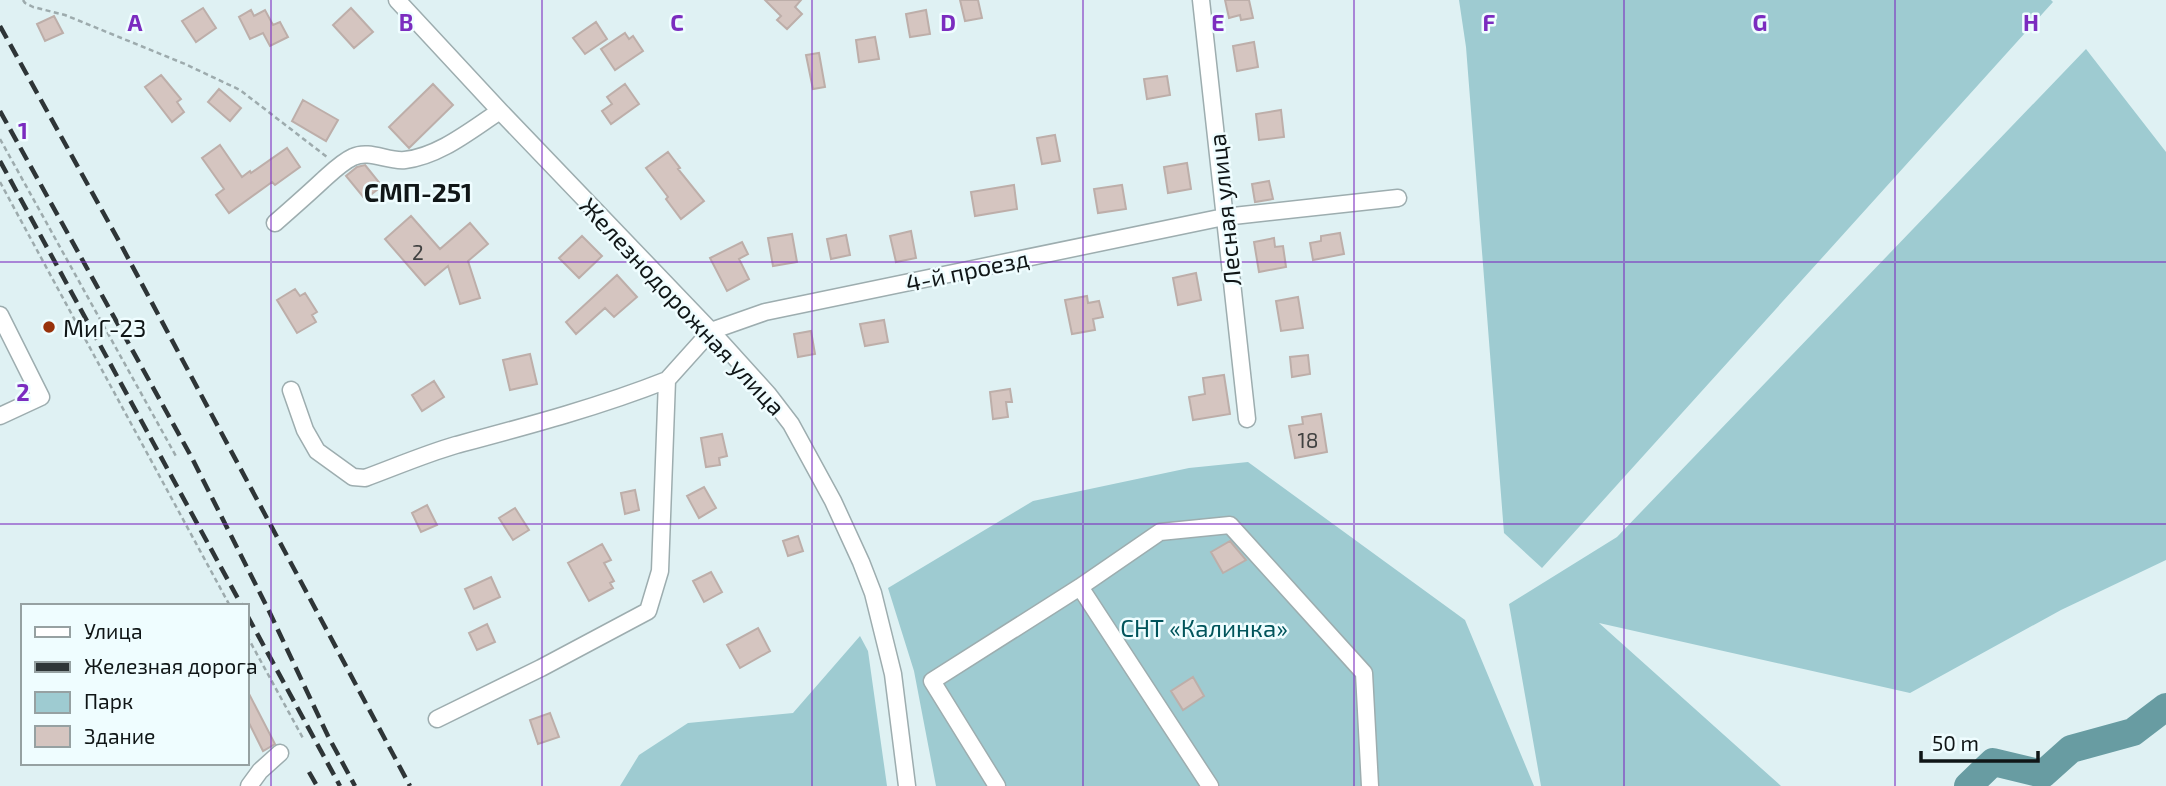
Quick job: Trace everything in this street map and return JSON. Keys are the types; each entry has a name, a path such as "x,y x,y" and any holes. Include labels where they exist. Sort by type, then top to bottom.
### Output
{"street":[{"name":"Железнодорожная улица","path":"397,0 711,331 768,394 791,424 828,490 873,593 893,674 907,786"},
{"name":"Лесная улица","path":"1201,0 1247,419"},
{"path":"275,223 339,166 355,156 367,154 392,160 423,156 450,143 500,111"},
{"name":"4-й проезд","path":"711,331 765,312 1224,217 1398,198"},
{"path":"0,315 41,397 0,416"},
{"path":"291,390 305,430 317,451 353,477 365,478 454,446 505,434 667,380 711,331"},
{"path":"438,719 648,611 660,571 667,380"},
{"path":"997,786 932,681 1080,587 1160,532 1230,525 1364,673 1370,786"},
{"path":"1080,587 1210,786"},
{"path":"249,786 260,771 281,753"}],"path":[{"path":"23,0 25,4 65,15 185,64 240,90 339,166"},
{"path":"0,139 177,458"},
{"path":"0,181 229,604"},
{"path":"248,638 304,740"}],"green space":[{"path":"1459,0 2053,2 1542,568 1504,533 1466,47"},
{"path":"2086,49 2166,152 2166,560 2061,610 1910,693 1599,623 1781,786 1541,786 1509,604 1617,537"},
{"name":"СНТ «Калинка»","path":"1248,462 1465,620 1534,786 936,786 914,671 888,588 1033,501 1189,468"},
{"path":"860,636 868,651 887,786 620,786 639,755 688,723 793,713"}],"building":[{"path":"765,0 801,0 795,7 802,14 787,29 777,20 781,16"},
{"path":"960,0 978,0 982,18 965,21"},
{"path":"1225,0 1249,0 1253,18 1241,20 1240,15 1229,18"},
{"path":"203,8 216,28 196,42 182,21"},
{"path":"351,8 373,32 354,48 333,25"},
{"path":"251,10 254,16 265,10 273,25 280,22 288,37 270,46 263,33 250,39 239,17"},
{"path":"926,10 930,34 910,37 906,14"},
{"path":"54,16 63,33 45,41 37,24"},
{"path":"596,22 607,39 585,54 573,38"},
{"path":"625,33 629,39 633,36 643,51 615,70 601,49"},
{"path":"875,37 879,59 859,62 856,40"},
{"path":"1254,42 1258,67 1237,71 1233,46"},
{"path":"819,53 825,87 813,89 806,55"},
{"path":"161,75 181,99 177,102 184,112 172,122 145,87"},
{"path":"1167,76 1170,95 1147,99 1144,79"},
{"path":"433,84 453,105 409,148 389,127"},
{"path":"625,84 639,104 611,124 602,111 612,104 607,97"},
{"path":"219,89 241,108 230,121 208,102"},
{"path":"303,100 338,120 326,141 292,121"},
{"path":"1281,110 1284,137 1259,140 1256,114"},
{"path":"1055,135 1060,161 1042,164 1037,138"},
{"path":"220,145 242,177 287,148 300,167 275,185 272,182 229,213 216,195 224,189 202,158"},
{"path":"668,152 704,201 681,219 646,168"},
{"path":"1187,163 1191,189 1168,193 1164,167"},
{"path":"365,165 382,186 365,199 346,176 357,167"},
{"path":"1269,181 1273,199 1255,202 1252,184"},
{"path":"1014,185 1017,209 975,216 971,192"},
{"path":"1122,185 1126,209 1098,213 1094,189"},
{"path":"411,216 440,249 470,223 488,244 468,261 480,298 460,304 448,266 425,285 385,239"},
{"path":"911,231 916,258 896,262 890,236"},
{"path":"1340,233 1344,254 1313,260 1310,243 1321,241 1321,236"},
{"path":"792,234 797,262 773,266 768,238"},
{"path":"846,235 850,255 831,259 827,239"},
{"path":"582,236 602,256 579,278 559,258"},
{"path":"1274,238 1275,247 1283,246 1286,267 1259,272 1254,242"},
{"path":"742,242 748,254 739,259 749,279 727,291 710,258"},
{"path":"1196,273 1201,300 1178,305 1173,278"},
{"path":"617,275 637,297 614,317 605,308 576,334 566,322"},
{"path":"295,289 300,296 305,293 317,312 312,315 316,322 297,333 277,300"},
{"path":"1087,296 1088,303 1099,301 1103,317 1093,319 1095,330 1072,334 1065,300"},
{"path":"1298,297 1303,328 1281,331 1276,301"},
{"path":"884,320 888,342 865,346 860,324"},
{"path":"811,331 815,354 798,357 794,334"},
{"path":"530,354 537,384 510,390 503,360"},
{"path":"1308,355 1310,374 1292,377 1290,357"},
{"path":"1224,375 1230,414 1193,420 1189,397 1205,394 1203,378"},
{"path":"434,381 444,397 422,411 412,395"},
{"path":"1010,389 1012,402 1006,402 1008,417 993,419 990,392"},
{"path":"1321,414 1327,452 1295,458 1289,426 1303,424 1302,417"},
{"path":"722,434 727,456 719,458 720,465 706,467 701,438"},
{"path":"704,487 716,508 699,518 687,496"},
{"path":"635,490 639,510 625,514 621,493"},
{"path":"427,505 437,525 421,532 412,513"},
{"path":"515,508 529,530 513,540 499,518"},
{"path":"798,536 803,551 788,556 783,541"},
{"path":"1230,541 1246,560 1223,573 1211,552"},
{"path":"602,544 611,560 604,563 614,581 610,583 613,588 589,601 568,563"},
{"path":"711,572 722,592 704,602 693,581"},
{"path":"491,577 500,597 474,609 465,589"},
{"path":"487,624 495,642 477,650 469,633"},
{"path":"758,628 770,651 740,668 727,645"},
{"path":"1193,677 1204,696 1183,710 1171,691"},
{"path":"248,692 275,744 263,751 248,721"},
{"path":"550,713 559,737 538,744 530,720"}],"waterway":[{"path":"1968,786 1993,762 2043,774 2071,749 2133,732 2166,707"}],"railway":[{"path":"0,26 120,243 410,786"},
{"path":"0,111 192,458 355,786"},
{"path":"0,161 241,604"},
{"path":"248,617 340,786"},
{"path":"309,772 317,786"}],"place":[{"name":"МиГ-23","path":"49,327"}],"district":[{"name":"СМП-251","path":"418,191"}]}
